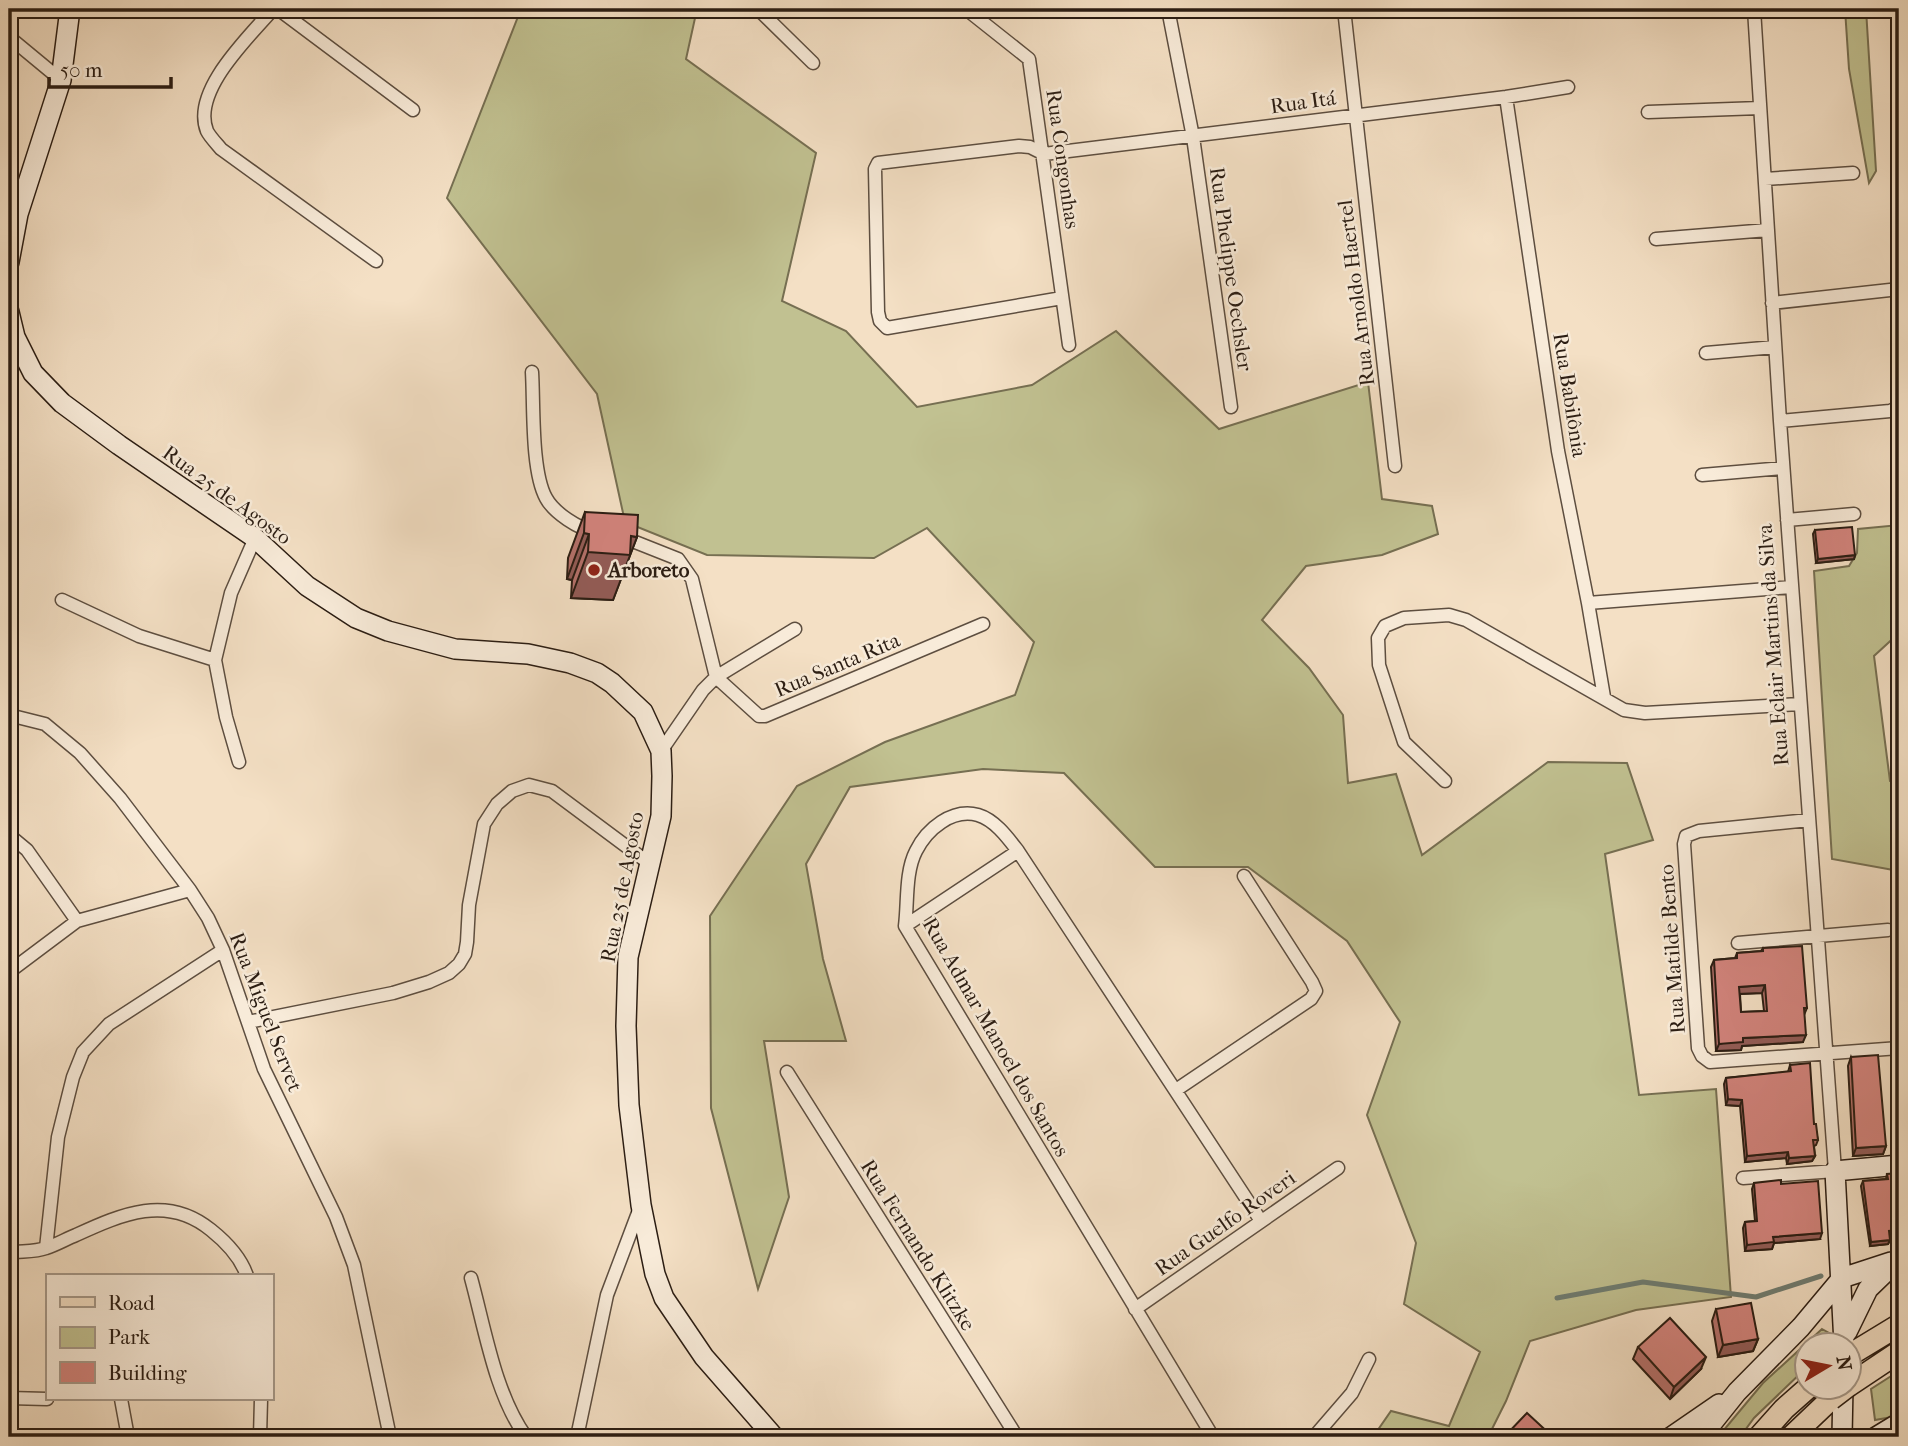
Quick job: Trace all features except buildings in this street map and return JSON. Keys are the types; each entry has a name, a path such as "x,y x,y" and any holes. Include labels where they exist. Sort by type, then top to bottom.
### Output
{"main road":[{"path":"1862,1335 1899,1325"},
{"path":"1862,1376 1899,1352"},
{"path":"1759,1437 1795,1400"},
{"path":"1791,1437 1831,1400"}],"street":[{"path":"9,262 13,210 61,80 70,9"},
{"path":"273,9 229,60 210,89 204,111 207,132 221,149 376,261"},
{"path":"278,9 413,110"},
{"path":"758,9 813,63"},
{"name":"Rua Congonhas","path":"966,9 1029,59 1069,345"},
{"name":"Rua Phelippe Oechsler","path":"1168,9 1193,137 1231,407"},
{"name":"Rua Arnoldo Haertel","path":"1344,9 1395,466"},
{"name":"Rua Eclair Martins da Silva","path":"1754,9 1783,468 1845,1330"},
{"path":"9,37 61,80"},
{"name":"Rua Itá","path":"1044,155 1568,87"},
{"name":"Rua Babilônia","path":"1506,97 1558,450 1604,697"},
{"path":"1648,112 1760,108"},
{"path":"1044,155 1030,147 1019,146 878,163 875,169 878,312 880,321 887,328 1062,298"},
{"path":"1765,179 1853,173"},
{"path":"1656,239 1768,230"},
{"path":"1772,303 1899,289"},
{"name":"Rua 25 de Agosto","path":"9,312 15,337 33,373 62,403 255,538 307,586 356,618 388,631 454,649 528,654 570,663 597,673 612,683 643,712 661,751 661,816 628,957 626,1026 629,1105 641,1205 655,1274 664,1298 704,1357 774,1437"},
{"path":"1706,353 1775,347"},
{"path":"532,372 537,467 546,498 562,516 589,530 627,537 678,559 692,579 716,677"},
{"path":"1780,422 1890,411 1899,407"},
{"path":"1702,475 1783,468"},
{"path":"1787,520 1854,514"},
{"path":"239,762 226,717 215,660 231,593 255,538"},
{"path":"1588,603 1792,587"},
{"path":"62,600 139,636 215,660"},
{"path":"1445,781 1404,743 1378,665 1378,638 1385,626 1404,618 1449,615 1466,620 1624,710 1645,713 1800,704"},
{"name":"Rua Santa Rita","path":"716,677 759,716 765,716 983,624"},
{"path":"661,751 703,690 716,677 795,629"},
{"name":"Rua Miguel Servet","path":"9,715 46,724 80,753 120,798 208,918 223,950 264,1069 336,1217 354,1265 390,1437"},
{"path":"248,1022 393,993 449,973 465,954 469,905 484,824 497,804 512,791 530,785 552,791 650,864"},
{"name":"Rua Admar Manoel dos Santos","path":"1213,1437 905,926 910,872 915,852 937,824 957,816 978,815 1001,829 1261,1222"},
{"name":"Rua Matilde Bento","path":"1809,820 1699,831 1686,836 1684,844 1698,1048 1702,1056 1710,1062 1826,1053"},
{"path":"9,835 27,850 78,921"},
{"path":"905,926 1018,851"},
{"path":"1176,1090 1311,999 1316,991 1244,876"},
{"path":"9,972 78,921 190,890"},
{"path":"1738,943 1888,930"},
{"path":"46,1248 58,1137 73,1077 83,1052 109,1024 223,950"},
{"path":"1826,1053 1899,1048"},
{"name":"Rua Fernando Klitzke","path":"787,1072 1017,1437"},
{"path":"1743,1178 1899,1165"},
{"name":"Rua Guelfo Roveri","path":"1135,1309 1338,1168"},
{"path":"577,1437 607,1295 641,1205"},
{"path":"9,1253 46,1248 119,1217 150,1209 176,1210 202,1222 225,1241 246,1274"},
{"path":"1701,1437 1737,1392 1801,1327 1842,1278 1899,1260"},
{"path":"1850,1330 1868,1289 1899,1260"},
{"path":"471,1278 503,1394 515,1422 526,1437"},
{"path":"1801,1327 1826,1318 1836,1330"},
{"path":"1314,1437 1352,1393 1370,1359"},
{"path":"1671,1437 1737,1392"},
{"path":"9,1398 46,1399"},
{"path":"121,1400 128,1437"},
{"path":"260,1437 261,1400"},
{"path":"1842,1437 1843,1400"},
{"path":"1876,1437 1899,1423"}],"green space":[{"path":"521,9 697,9 686,59 816,153 782,301 846,331 917,407 1032,385 1116,331 1219,429 1368,382 1382,499 1432,506 1438,534 1382,555 1306,566 1262,620 1309,668 1343,715 1348,783 1396,774 1422,855 1548,762 1627,763 1653,840 1605,854 1639,1095 1716,1089 1731,1297 1636,1310 1530,1341 1488,1437 1373,1437 1391,1411 1449,1426 1480,1352 1404,1304 1416,1243 1367,1115 1400,1022 1347,941 1248,867 1155,867 1064,773 983,769 850,787 806,864 823,959 846,1041 764,1041 789,1197 758,1289 711,1108 710,916 797,786 885,742 1015,695 1034,642 927,528 874,558 707,555 625,522 597,394 447,198"},
{"path":"1845,9 1866,9 1876,171 1869,183 1849,69"},
{"path":"1899,525 1899,633 1874,656 1890,781 1899,784 1899,871 1832,859 1814,571 1849,566 1857,553 1858,529"},
{"path":"1792,1356 1792,1381 1754,1418 1740,1437 1718,1437 1763,1383"},
{"path":"1899,1371 1899,1412 1892,1417 1875,1420 1871,1389"}],"waterway":[{"path":"1557,1298 1643,1282 1756,1297 1821,1276"}],"place":[{"name":"Arboreto","path":"594,570"}]}
